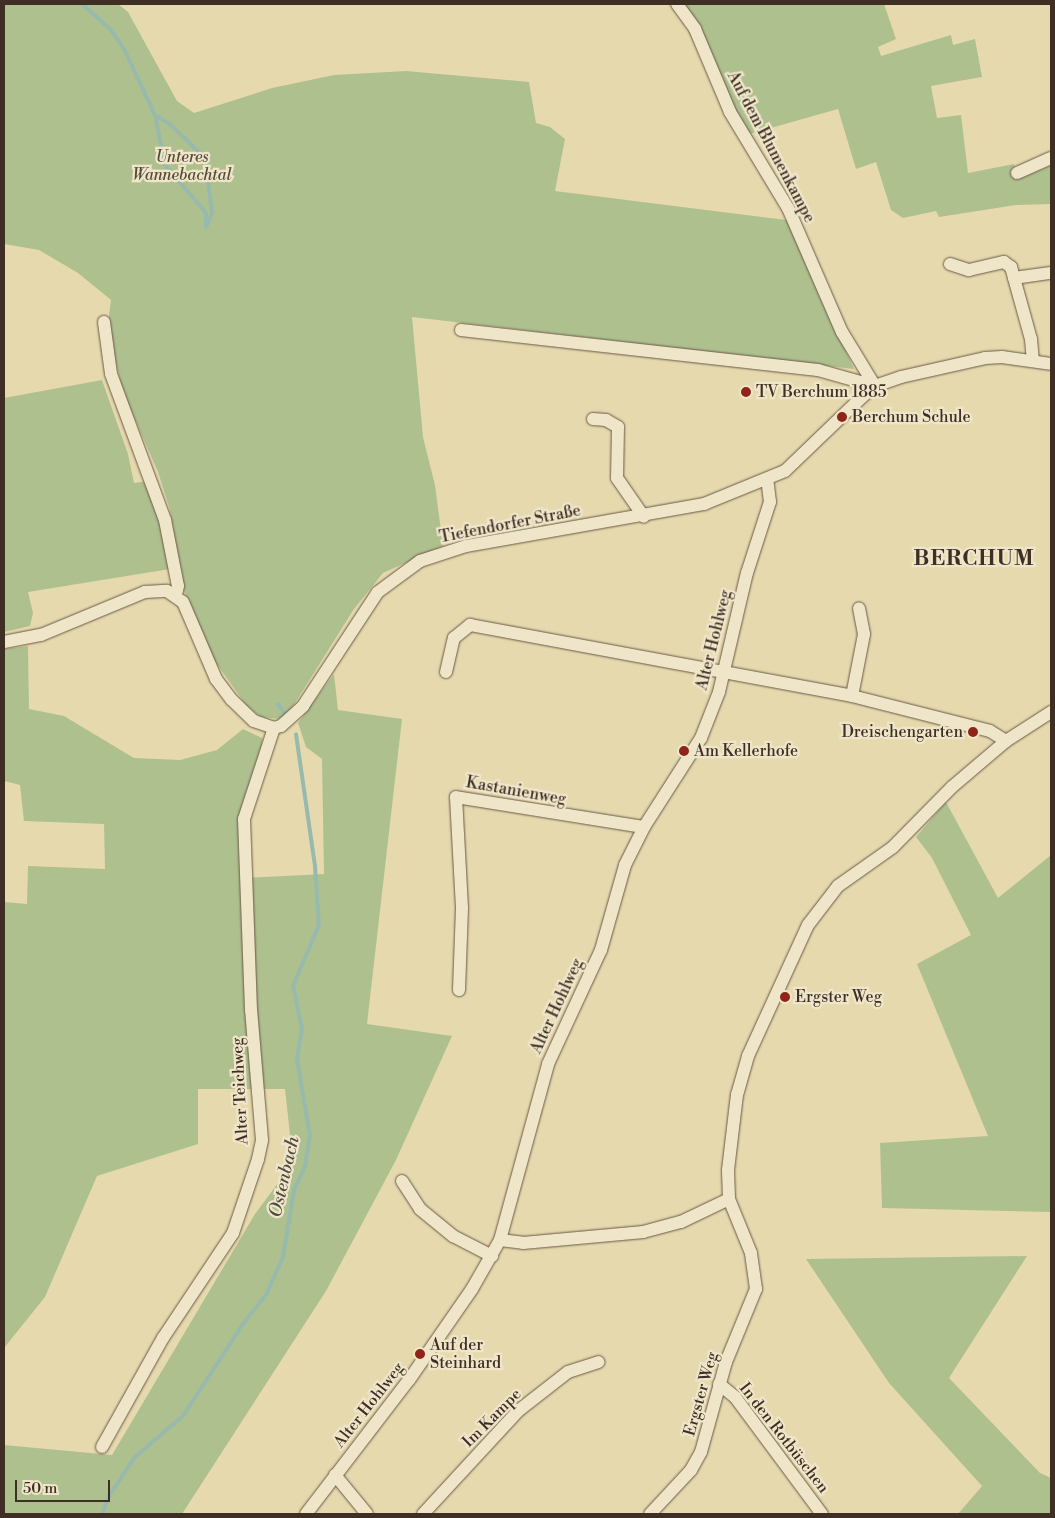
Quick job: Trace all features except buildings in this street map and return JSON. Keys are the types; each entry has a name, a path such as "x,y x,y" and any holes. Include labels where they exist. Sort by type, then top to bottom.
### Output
{"street":[{"name":"Auf dem Blumenkampe","path":"677,4 695,29 730,112 788,208 842,332 876,386"},
{"path":"1016,173 1051,158"},
{"path":"950,264 968,270 1004,262 1011,268 1031,339 1033,360"},
{"path":"1014,278 1051,272"},
{"path":"104,322 111,374 165,520 178,586 176,595"},
{"path":"462,330 818,370 876,386"},
{"name":"Tiefendorfer Straße","path":"274,728 287,723 303,706 378,592 420,561 466,546 644,517 704,504 767,479 792,465 876,386 960,361 1002,356 1051,364"},
{"path":"593,419 618,427 617,478 644,517"},
{"name":"Alter Hohlweg","path":"306,1514 409,1380 492,1256 500,1240 548,1064 601,950 625,865 644,827 701,738 724,672 747,572 770,502 767,479"},
{"path":"4,642 41,635 153,590 176,595 192,618 216,679 245,713 262,725 274,728"},
{"path":"852,696 864,634 859,608"},
{"path":"446,672 454,638 470,625 852,696 990,731 1006,742"},
{"name":"Ergster Weg","path":"650,1514 691,1470 701,1452 719,1384 756,1289 751,1253 729,1198 728,1170 742,1073 818,908 838,886 893,847 952,787 1006,742 1051,712"},
{"name":"Alter Teichweg","path":"102,1447 163,1338 233,1233 258,1159 262,1140 252,1010 244,819 274,728"},
{"name":"Kastanienweg","path":"459,990 462,908 456,797 644,827"},
{"path":"402,1181 420,1209 453,1236 492,1256"},
{"path":"500,1240 523,1244 642,1232 681,1222 729,1198"},
{"name":"Im Kampe","path":"423,1514 518,1411 568,1372 598,1362"},
{"name":"In den Rotbüschen","path":"719,1384 735,1397 822,1514"},
{"path":"335,1475 367,1514"}],"green space":[{"name":"Unteres Wannebachtal","path":"4,4 118,4 128,12 177,101 194,113 272,88 334,75 406,71 529,82 536,123 550,127 565,139 555,191 787,220 854,369 412,317 423,437 435,485 443,546 383,573 354,609 290,711 281,719 261,717 246,705 214,660 181,584 170,510 158,472 123,392 108,323 111,300 78,273 39,250 4,244"},
{"path":"677,4 884,4 896,39 878,47 881,56 951,35 953,45 975,39 982,77 931,86 937,118 961,115 968,173 1014,164 1016,174 1028,175 1050,166 1051,204 1016,205 939,217 936,211 903,218 891,210 876,162 856,169 838,109 742,136 695,29"},
{"path":"102,380 128,454 134,483 150,481 170,569 28,592 33,613 30,626 4,632 4,398"},
{"path":"28,646 29,709 64,716 134,758 180,760 217,750 243,729 262,738 262,748 239,825 244,878 324,874 322,759 306,747 298,723 334,674 338,710 402,719 367,1024 452,1036 396,1160 326,1291 182,1514 4,1514 4,1445 112,1455 255,1214 293,1163 285,1089 198,1089 198,1144 97,1176 45,1297 4,1348 4,902 27,904 28,866 105,869 104,824 24,821 20,785 4,781 4,649"},
{"path":"946,802 998,898 1051,855 1051,1212 882,1208 880,1143 988,1136 917,964 971,935 932,858 916,837"},
{"path":"1027,1256 949,1378 1040,1473 1051,1478 1051,1514 958,1514 982,1486 889,1383 806,1259"}],"waterway":[{"name":"Ostenbach","path":"82,4 111,30 125,51 155,115 165,165 206,213 206,227"},
{"name":"Ostenbach","path":"155,115 171,125 205,158 212,213 207,225"},
{"name":"Ostenbach","path":"278,704 287,717"},
{"name":"Ostenbach","path":"102,1514 109,1496 135,1457 183,1416 243,1324 267,1293 283,1257 294,1190 305,1166 310,1136 297,1059 302,1029 293,986 319,925 315,866 296,734"}],"place":[{"name":"TV Berchum 1885","path":"746,392"},
{"name":"Berchum Schule","path":"842,417"},
{"name":"Dreischengarten","path":"973,732"},
{"name":"Am Kellerhofe","path":"684,751"},
{"name":"Ergster Weg","path":"785,997"},
{"name":"Auf der Steinhard","path":"420,1354"}],"district":[{"name":"BERCHUM","path":"974,559"}]}
